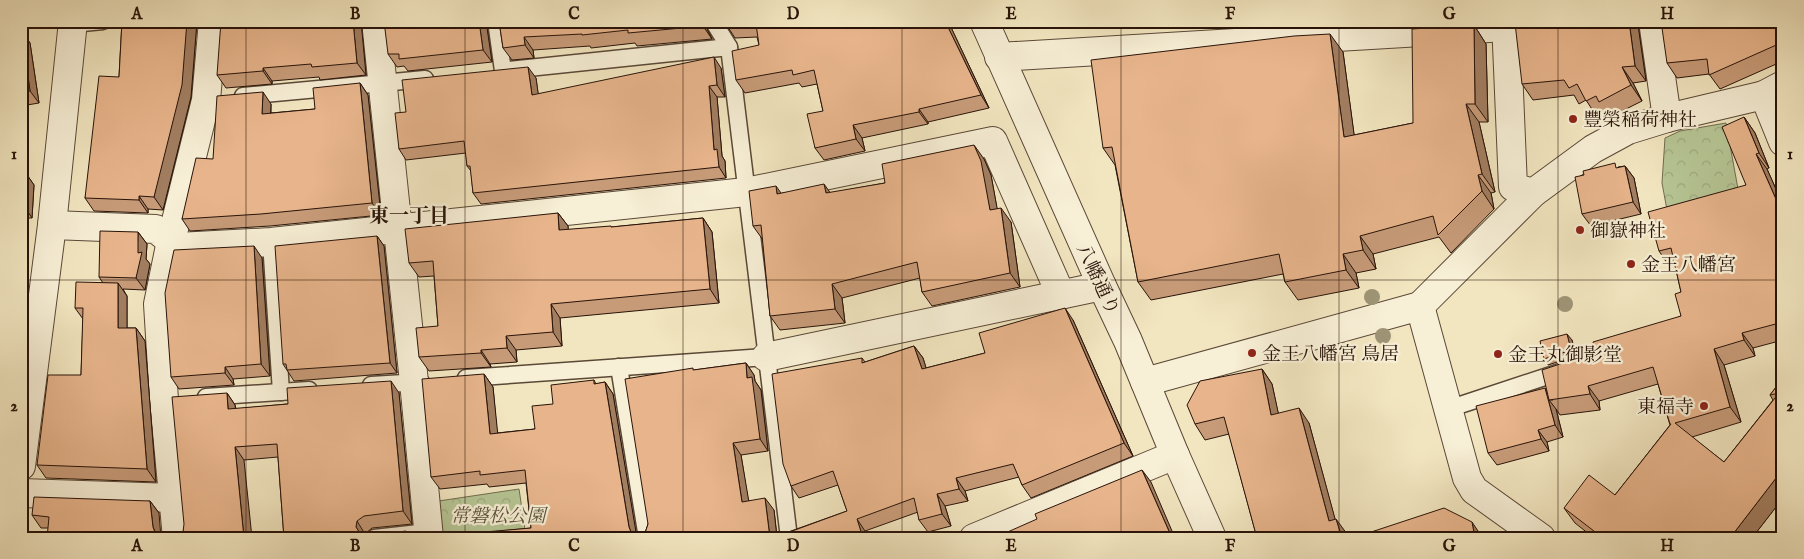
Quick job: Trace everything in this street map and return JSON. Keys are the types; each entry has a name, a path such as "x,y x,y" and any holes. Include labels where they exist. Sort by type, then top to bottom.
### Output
{"street":[{"path":"177,538 170,400 158,304 170,241 218,98 213,21"},
{"path":"376,21 398,229 424,382 429,535"},
{"name":"八幡通り","path":"984,21 1128,342 1212,538"},
{"path":"1653,21 1666,118"},
{"path":"21,466 52,225 72,22"},
{"path":"999,57 1513,23 1513,187 1533,193"},
{"path":"1145,382 1420,306 1533,193 1593,149 1628,130 1773,90 1783,142"},
{"path":"52,225 156,229 178,247 271,242 746,192 993,141 1061,295"},
{"path":"766,357 1102,286"},
{"path":"1420,306 1467,478 1474,490 1541,538"},
{"path":"974,538 1175,455"},
{"path":"21,493 174,498"}],"lane":[{"path":"72,22 103,21"},
{"path":"496,21 503,71"},
{"path":"713,21 729,47 766,357 790,538"},
{"path":"485,73 729,47"},
{"path":"218,98 438,78"},
{"path":"271,242 281,392"},
{"path":"454,379 766,357"},
{"path":"1448,409 1585,364"},
{"path":"619,367 647,538"},
{"path":"357,386 424,382"},
{"path":"195,398 329,388"},
{"path":"374,538 429,535"}],"green space":[{"path":"1726,123 1738,189 1667,210 1662,183 1665,138 1680,131"},
{"name":"常磐松公園","path":"519,489 526,536 514,538 437,538 432,502"}],"building":[{"path":"122,21 187,21 182,85 154,197 139,196 139,200 85,198 99,76 119,77"},
{"path":"221,21 353,21 357,63 312,67 311,64 263,68 263,71 217,75"},
{"path":"384,21 479,21 483,50 399,59 399,54 388,54"},
{"path":"499,21 701,21 703,26 628,33 628,30 582,35 524,37 525,45 503,48"},
{"path":"724,21 945,21 981,95 919,109 919,112 853,125 856,139 815,148 807,114 823,111 814,70 793,75 792,70 736,80 732,51 759,45 756,24 727,26"},
{"path":"1531,21 1629,21 1635,66 1622,67 1631,85 1599,102 1596,96 1586,101 1577,84 1569,88 1564,80 1522,84 1515,23"},
{"path":"1661,21 1783,21 1783,42 1709,75 1707,59 1667,63"},
{"path":"1474,25 1475,104 1466,104 1482,174 1478,175 1482,191 1438,235 1433,216 1360,236 1363,250 1343,254 1346,270 1285,282 1279,254 1138,282 1112,147 1103,148 1091,60 1294,36 1330,34 1344,137 1413,123 1412,29"},
{"path":"21,31 30,91 21,92"},
{"path":"714,57 717,85 709,86 714,150 717,149 719,167 473,193 470,166 467,166 464,141 399,149 395,113 406,112 402,80 528,67 532,95"},
{"path":"360,83 372,203 261,214 182,219 196,158 213,159 217,96 263,92 262,114 315,109 313,88"},
{"path":"1744,117 1759,153 1756,154 1783,215 1783,322 1742,333 1744,340 1714,349 1730,407 1675,423 1724,462 1779,393 1770,395 1783,378 1783,469 1730,538 1603,538 1564,508 1589,475 1615,495 1671,424 1653,367 1588,386 1590,394 1549,400 1542,370 1587,355 1593,348 1593,342 1681,316 1675,294 1681,292 1671,248 1659,251 1648,212 1746,185 1722,127"},
{"path":"974,145 981,161 990,210 1001,208 1010,273 922,292 917,262 832,284 835,309 770,316 761,225 753,226 749,191 776,186 777,194 824,184 826,193 885,183 882,164"},
{"path":"1615,163 1616,168 1625,166 1633,202 1582,214 1575,177 1584,175 1583,171"},
{"path":"21,172 25,172 24,206 21,206"},
{"path":"558,213 559,230 703,218 710,289 551,304 553,332 506,336 507,348 481,350 481,353 419,357 416,328 438,326 433,261 409,263 405,229"},
{"path":"100,231 138,232 138,253 142,252 136,278 99,277"},
{"path":"377,236 390,363 287,370 286,364 283,364 275,246"},
{"path":"254,246 261,364 225,367 225,373 171,377 165,293 174,250"},
{"path":"76,282 118,283 118,328 136,328 147,469 37,465 48,375 81,375 83,308 75,308"},
{"path":"1065,308 1124,443 1022,485 1013,464 956,478 959,489 937,494 942,514 919,520 914,498 857,519 863,538 773,538 847,511 833,471 791,486 783,464 772,374 862,358 862,363 914,346 922,369 985,353 979,333"},
{"path":"1567,334 1571,350 1544,359 1540,341"},
{"path":"746,363 747,378 752,377 760,439 733,443 742,502 765,498 770,538 430,538 531,528 525,470 480,475 480,471 431,477 422,379 484,374 490,434 535,429 532,406 553,404 551,385 594,380 594,384 605,382 629,527 631,532 640,536 645,533 648,524 625,379 693,368 693,370"},
{"path":"1262,369 1271,415 1299,408 1329,521 1336,519 1342,538 1257,538 1224,417 1195,424 1187,405 1200,381"},
{"path":"391,381 403,511 364,516 357,521 356,527 361,535 406,531 408,538 284,538 277,444 235,447 244,538 178,538 183,532 184,524 172,397 227,393 228,409 288,404 287,388"},
{"path":"1545,388 1555,425 1538,430 1541,439 1488,453 1476,406"},
{"path":"1142,470 1172,538 994,538 1037,519 1035,514"},
{"path":"34,497 150,501 153,527 159,538 47,538 49,517 32,515"},
{"path":"1444,508 1472,522 1475,538 1353,538"}],"place":[{"name":"豐榮稲荷神社","path":"1573,119"},
{"name":"御嶽神社","path":"1580,230"},
{"name":"金王八幡宮","path":"1631,264"},
{"name":"金王八幡宮 鳥居","path":"1252,353"},
{"name":"金王丸御影堂","path":"1498,354"},
{"name":"東福寺","path":"1704,406"}],"district":[{"name":"東一丁目","path":"409,215"}]}
